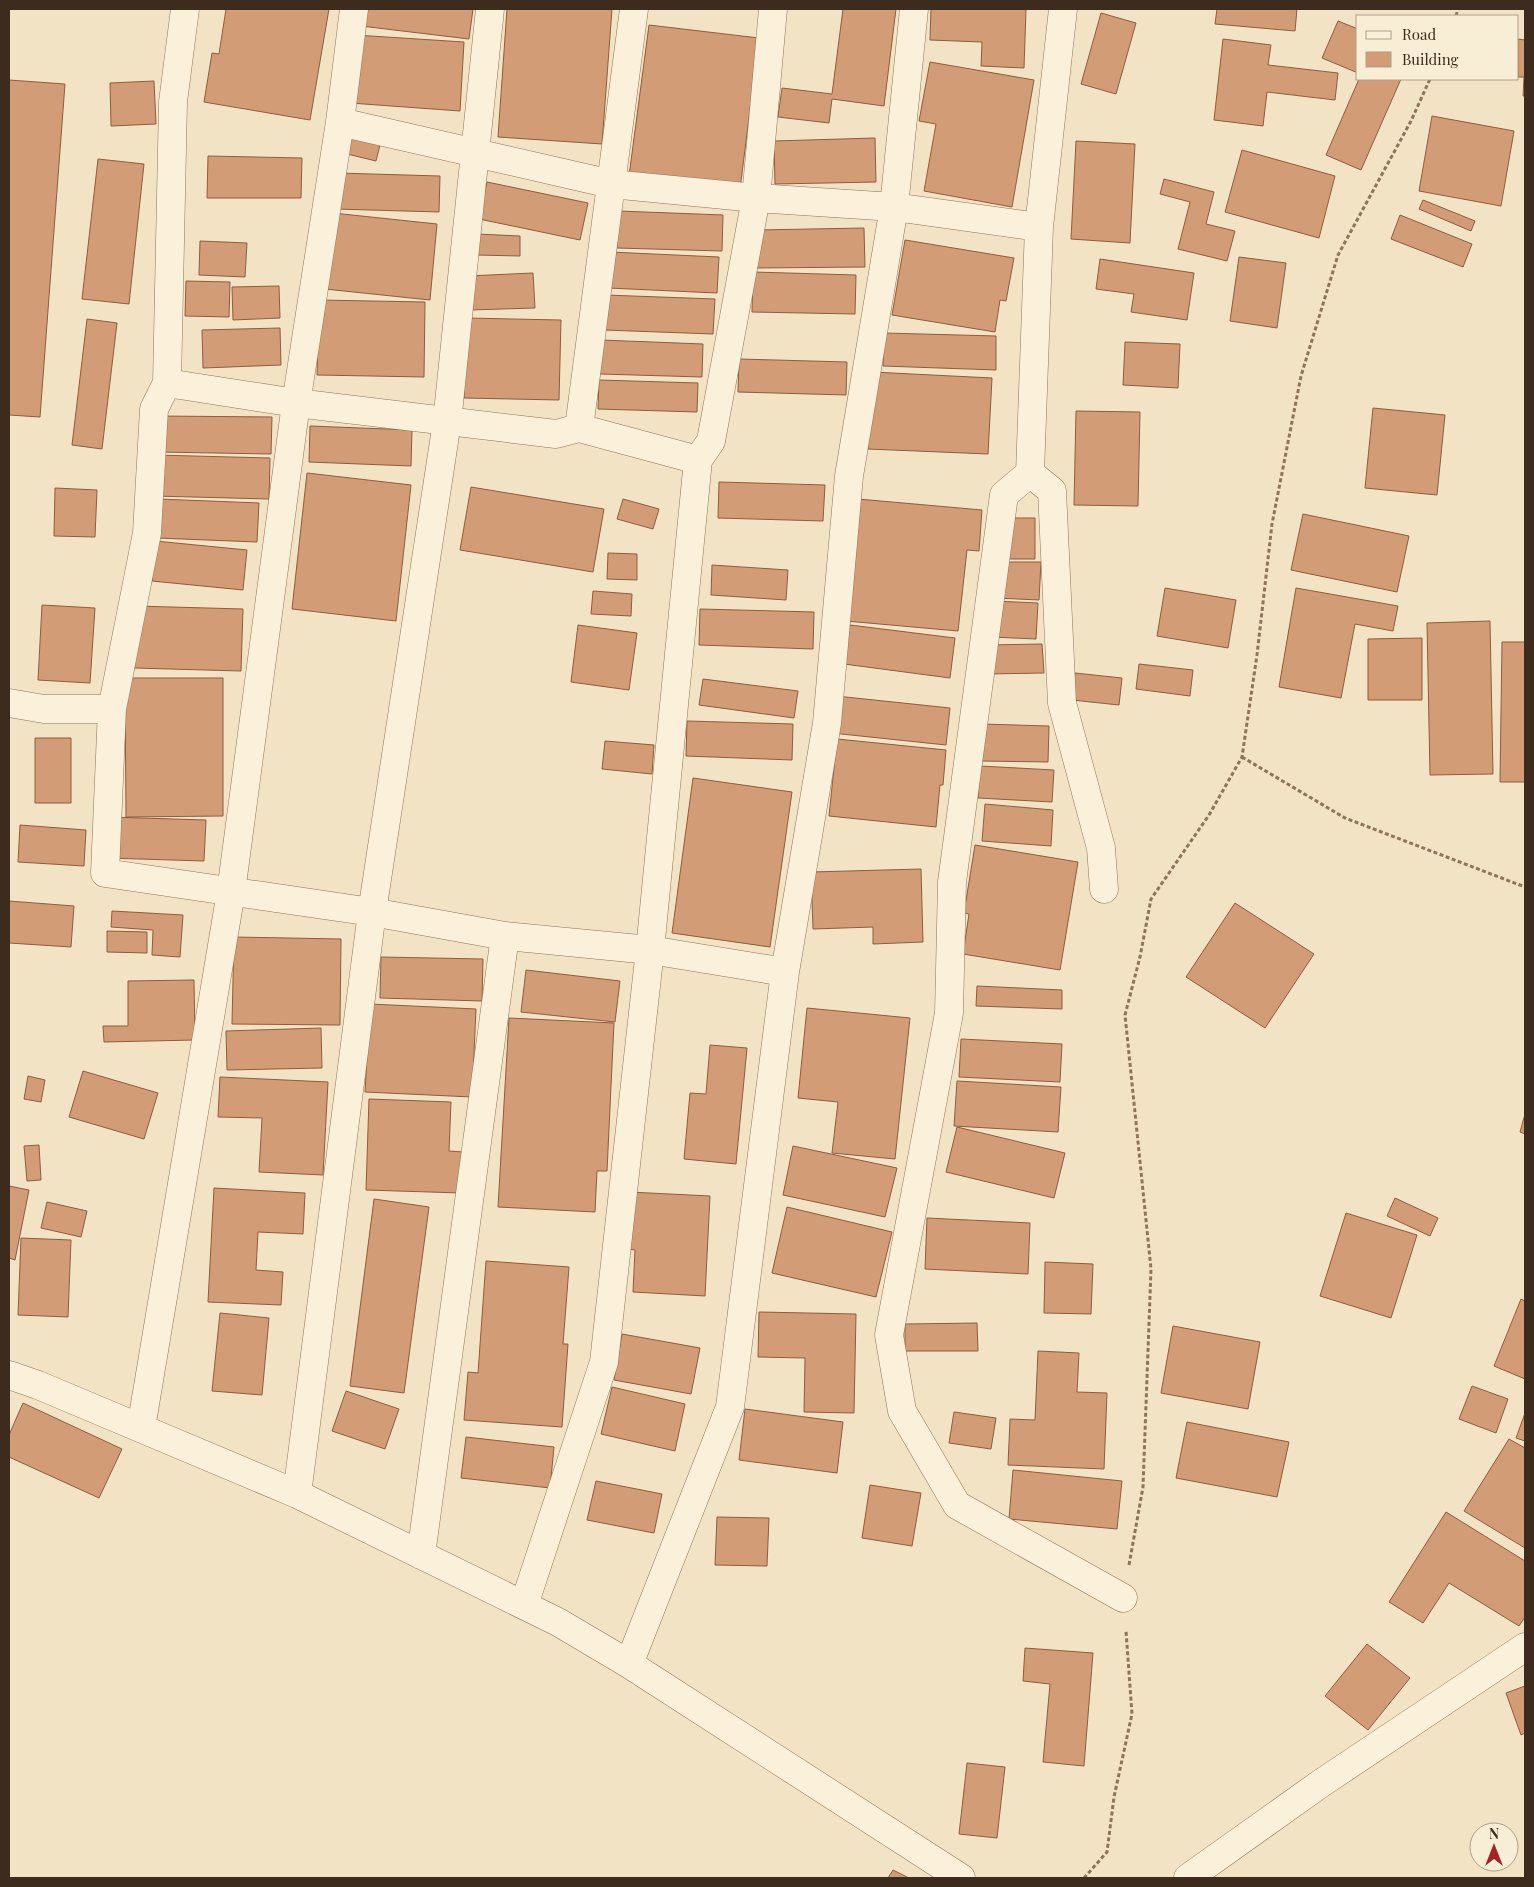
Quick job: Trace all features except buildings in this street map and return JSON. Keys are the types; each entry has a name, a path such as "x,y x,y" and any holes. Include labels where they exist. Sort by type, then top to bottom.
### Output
{"street":[{"path":"184,9 173,102 167,383 154,408 148,534 112,709 106,873 372,912 505,936 650,950 785,972"},
{"path":"141,1428 231,892 296,402 340,122 354,9"},
{"path":"297,1494 372,912 447,422 490,9"},
{"path":"579,428 634,9"},
{"path":"524,1606 604,1362 650,950 698,460 711,441 756,198 773,9"},
{"path":"629,1664 730,1407 785,972 827,723 849,476 894,207 914,9"},
{"path":"1064,9 1040,227 1030,473 1004,495 952,882 949,1013 889,1335 902,1412 957,1504 1123,1598"},
{"path":"340,122 612,184 756,198 894,207 1040,227"},
{"path":"167,383 447,422 556,434 579,428 698,460"},
{"path":"1030,473 1052,491 1062,703 1101,848 1104,889"},
{"path":"9,703 44,709 112,709"},
{"path":"421,1555 505,936"},
{"path":"9,1376 38,1385 297,1494 558,1622 629,1664 961,1878"},
{"path":"1188,1878 1320,1784 1525,1647"}],"path":[{"path":"1084,1878 1107,1852 1114,1797 1132,1714 1123,1598 1143,1486 1151,1268 1125,1015 1140,957 1151,899 1209,815 1242,757 1257,655 1272,524 1301,376 1338,255 1411,121 1430,80"},
{"path":"1242,757 1345,818 1525,886"}]}
